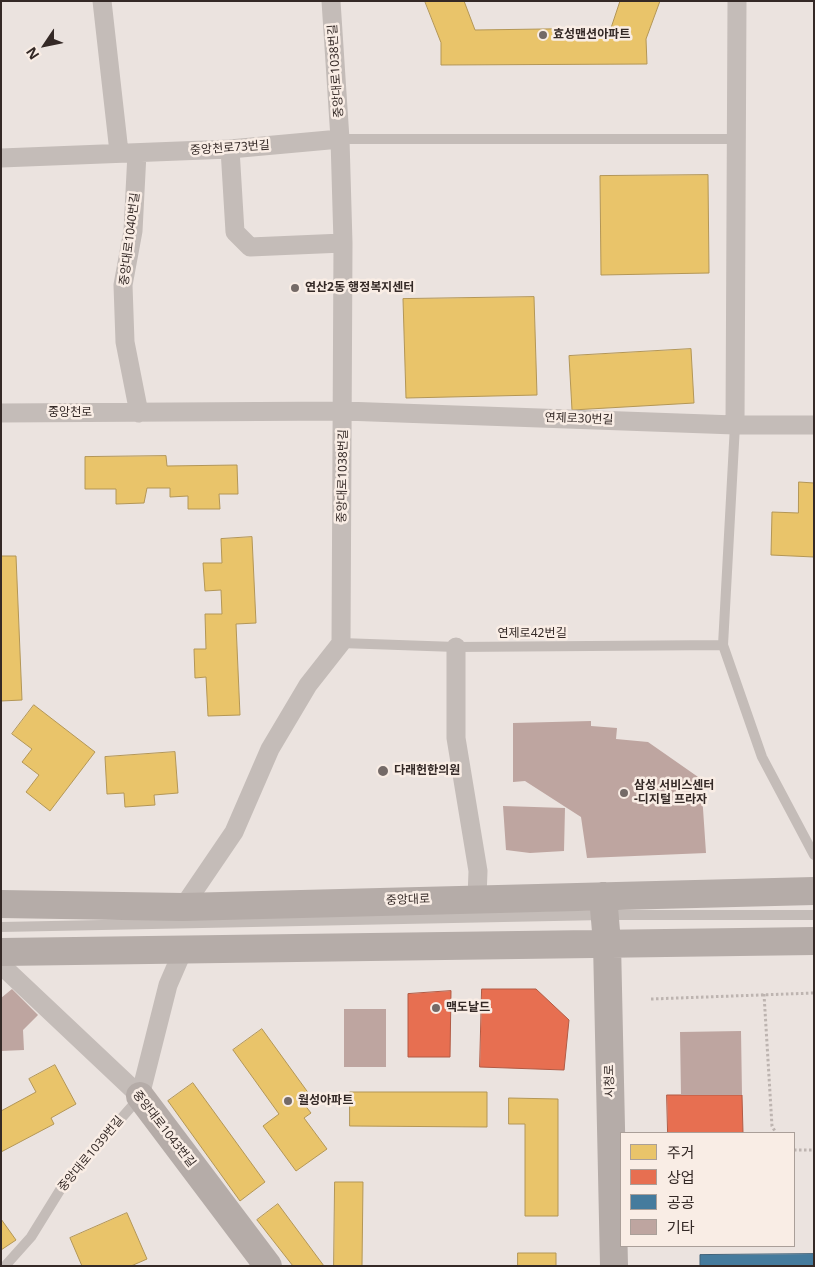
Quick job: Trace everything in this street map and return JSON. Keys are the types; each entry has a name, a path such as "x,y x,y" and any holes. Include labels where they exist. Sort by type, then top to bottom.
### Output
{"main road":[{"name":"중앙대로","path":"1,904 183,907 477,898 604,906 814,891"},
{"name":"시청로","path":"604,906 607,943 614,1266"},
{"path":"1,952 184,948 814,941"},
{"name":"중앙대로1043번길","path":"140,1096 268,1266"}],"street":[{"path":"102,1 128,153"},
{"name":"중앙대로1038번길","path":"331,1 340,140 343,244 344,411 341,643"},
{"path":"735,425 737,1"},
{"name":"중앙천로73번길","path":"1,158 230,149 340,140"},
{"path":"230,149 234,232 250,247 343,244"},
{"name":"중앙대로1040번길","path":"128,153 133,231 123,284 125,342 139,413"},
{"name":"연제로30번길","path":"139,413 344,411 735,425 814,425"},
{"name":"중앙천로","path":"1,413 139,413"},
{"path":"183,907 234,832 270,749 308,685 341,643"},
{"path":"456,647 456,738 478,871 477,898"},
{"name":"중앙대로1039번길","path":"140,1096 168,985 184,948"},
{"name":"중앙대로1043번길","path":"1,965 140,1096"}],"lane":[{"path":"340,140 736,139"},
{"path":"735,425 723,645 762,757 814,855"},
{"name":"연제로42번길","path":"341,643 456,647 723,645"},
{"path":"1,926 604,906 814,915"},
{"name":"중앙대로1039번길","path":"5,1266 31,1237 65,1182 140,1096"}],"path":[{"path":"651,999 814,993"},
{"path":"764,994 772,1126 775,1132"},
{"path":"795,1150 814,1150"}],"building: 주거":[{"name":"효성맨션아파트","path":"425,1 464,1 475,30 611,28 620,1 660,1 646,39 647,64 441,65 441,43"},
{"path":"708,175 709,273 601,275 600,176"},
{"path":"534,297 537,395 406,398 403,299"},
{"path":"691,349 694,403 572,410 569,356"},
{"path":"166,456 167,466 237,465 238,494 219,494 220,509 188,509 188,496 170,497 170,488 147,488 144,503 116,504 116,489 85,489 85,457"},
{"path":"799,482 814,483 814,557 771,555 772,512 798,513"},
{"path":"252,537 256,623 236,624 240,715 208,716 206,677 195,678 194,649 206,649 205,614 222,614 221,590 205,591 203,563 222,563 221,539"},
{"path":"1,556 16,556 22,700 1,701"},
{"path":"34,705 95,752 50,811 26,792 39,775 22,762 32,749 12,734"},
{"path":"175,752 178,793 154,795 155,805 125,807 124,793 107,794 105,757"},
{"name":"월성아파트","path":"262,1029 312,1098 304,1104 311,1113 304,1118 327,1149 296,1171 263,1126 279,1114 233,1050"},
{"path":"55,1065 76,1104 51,1118 54,1124 1,1152 1,1111 36,1092 29,1079"},
{"path":"193,1083 265,1182 240,1201 168,1101"},
{"path":"350,1092 487,1092 487,1127 350,1126"},
{"path":"509,1098 558,1099 558,1216 525,1216 525,1124 509,1124"},
{"path":"335,1182 363,1182 362,1266 334,1266"},
{"path":"278,1204 324,1266 293,1266 257,1220"},
{"path":"127,1213 147,1259 131,1266 82,1266 70,1238"},
{"path":"1,1219 16,1240 1,1250"},
{"path":"518,1253 556,1253 556,1266 518,1266"}],"building: 상업":[{"path":"482,989 536,989 569,1020 564,1070 480,1067"},
{"path":"451,991 450,1057 408,1057 408,994"},
{"path":"667,1095 742,1095 743,1132 668,1132"}],"building: 공공":[{"path":"814,1254 814,1266 700,1266 700,1255"}],"building: 기타":[{"name":"삼성 서비스센터 -디지털 프라자","path":"591,721 591,726 617,728 616,739 648,742 701,779 706,853 587,858 581,817 525,781 513,782 513,723"},
{"path":"503,806 565,808 564,851 530,853 506,850"},
{"path":"12,989 38,1015 23,1030 24,1050 1,1051 1,998"},
{"path":"344,1009 386,1009 386,1067 344,1067"},
{"path":"741,1031 742,1095 681,1095 680,1032"}],"place":[{"name":"효성맨션아파트","path":"543,35"},
{"name":"연산2동 행정복지센터","path":"295,288"},
{"name":"다래헌한의원","path":"383,771"},
{"name":"삼성 서비스센터 -디지털 프라자","path":"624,793"},
{"name":"맥도날드","path":"436,1008"},
{"name":"월성아파트","path":"288,1101"}]}
